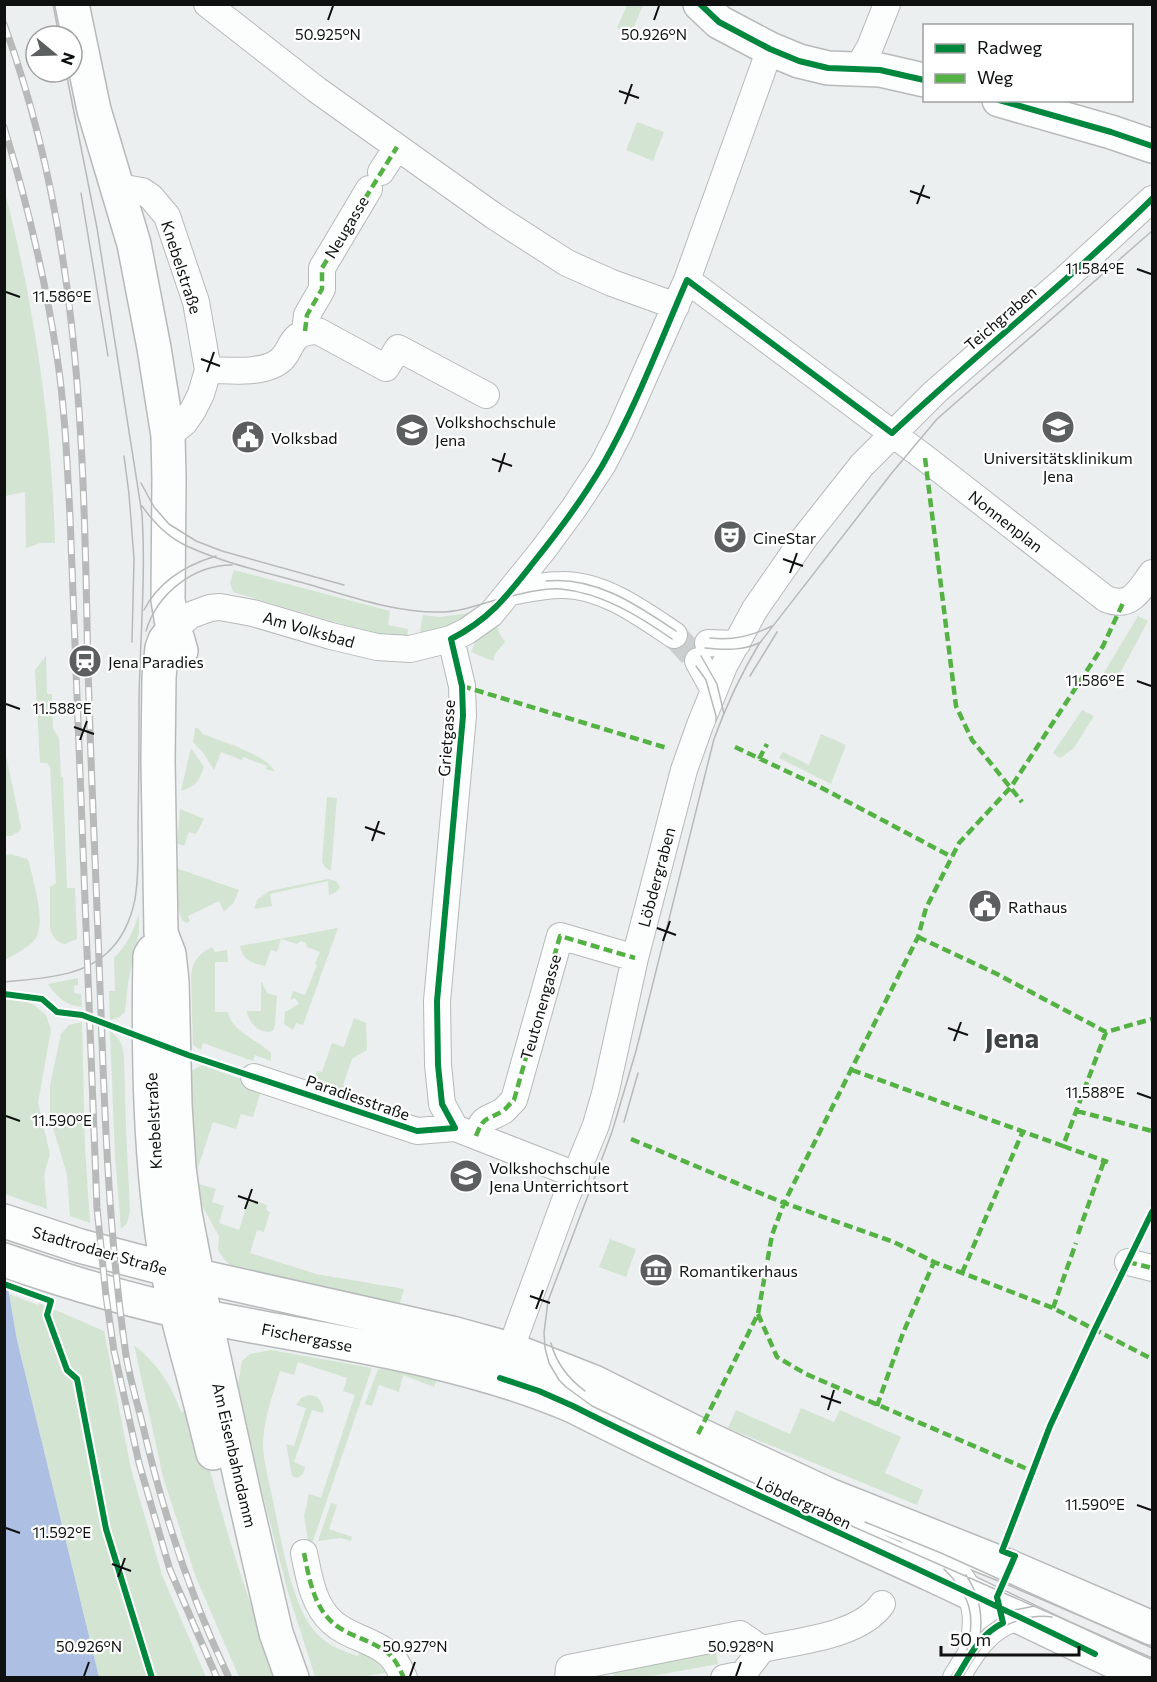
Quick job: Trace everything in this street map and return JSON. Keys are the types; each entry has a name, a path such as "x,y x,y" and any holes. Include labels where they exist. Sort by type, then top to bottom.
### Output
{"main road":[{"name":"Knebelstraße","path":"72,4 94,110 134,244 168,436 170,479 168,600 173,630 182,655 178,733 170,782 160,818 161,933 169,954 172,981 182,1273"},
{"path":"700,4 719,21 770,49 800,61 838,69 880,70 923,80"},
{"path":"1006,102 1152,146"},
{"name":"Stadtrodaer Straße","path":"9,1223 81,1246 182,1273"},
{"path":"11,1262 114,1294 157,1331 192,1369"},
{"name":"Am Eisenbahndamm","path":"182,1273 190,1313 276,1633 292,1677"},
{"name":"Fischergasse","path":"182,1273 461,1335 505,1364"},
{"name":"Fischergasse","path":"114,1294 190,1313 463,1368 505,1364"},
{"name":"Am Eisenbahndamm","path":"190,1313 192,1369 241,1558 276,1633"},
{"name":"Löbdergraben","path":"505,1364 586,1378 698,1434 829,1495 1021,1571 1152,1628"},
{"name":"Löbdergraben","path":"505,1364 539,1391 794,1513 1021,1617 1095,1654 1151,1677"}],"street":[{"path":"207,4 317,90 494,216 567,263 612,283 676,306"},
{"path":"857,69 870,47 887,4"},
{"path":"451,639 480,622 510,592 554,536 603,464 651,366 687,280 770,49"},
{"name":"Neugasse","path":"305,331 307,315 322,289 322,268 397,147"},
{"name":"Knebelstraße","path":"118,187 142,191 151,197 167,216 196,302 208,370 201,394 193,410 184,423 168,436"},
{"name":"Teichgraben","path":"887,439 935,392 1065,279 1152,199"},
{"name":"Nonnenplan","path":"687,280 887,439 1106,598 1123,603 1133,597 1152,573"},
{"path":"208,370 265,368 278,363 296,337 305,331 318,332 386,368 398,348 486,395"},
{"name":"Löbdergraben","path":"505,1364 588,1148 606,1090 635,958 684,770 714,690 724,666 774,579 856,472 887,439"},
{"path":"510,592 546,586 574,586 622,602 674,634"},
{"name":"Am Volksbad","path":"173,630 191,615 220,607 253,613 377,647 410,649 451,639"},
{"name":"Grietgasse","path":"451,639 462,686 463,716 437,1001 438,1065 442,1104 465,1132"},
{"path":"714,690 703,652 736,644"},
{"name":"Teutonengasse","path":"465,1132 492,1114 503,1111 514,1100 560,936 635,958"},
{"name":"Paradiesstraße","path":"254,1077 417,1131 465,1132 576,1175"},
{"path":"1128,1262 1152,1268"},
{"name":"Löbdergraben","path":"898,1523 956,1570 969,1593"},
{"path":"304,1554 311,1587 319,1606 330,1621 347,1634 385,1650 396,1661 404,1677"},
{"path":"969,1593 974,1599 977,1620 971,1653"},
{"path":"723,1677 743,1674 762,1649 842,1632 875,1614 882,1605"},
{"path":"956,1677 986,1634 1009,1619 1021,1617"},
{"path":"568,1677 569,1668 740,1634 762,1649"}],"green space":[{"path":"627,5 643,5 631,34 617,28"},
{"path":"637,122 664,132 653,161 626,150"},
{"path":"4,188 33,320 40,364 53,498 55,543 40,543 26,548 25,492 5,496"},
{"path":"234,570 390,611 388,625 408,629 407,636 376,634 233,592 230,583"},
{"path":"469,613 470,619 419,638 423,615 440,617"},
{"path":"1138,616 1148,621 1114,684 1102,676"},
{"path":"496,622 505,642 495,654 493,661 471,652 477,639"},
{"path":"46,656 47,694 52,694 53,728 59,737 61,777 63,777 67,888 75,888 77,939 65,944 55,939 50,928 50,887 56,883 50,767 47,763 40,763 35,670"},
{"path":"1082,710 1094,716 1073,749 1060,758 1053,753"},
{"path":"195,728 203,734 253,754 275,772 266,769 267,766 243,757 242,760 221,752 214,770 193,742"},
{"path":"821,734 846,745 831,784 779,758 783,752 809,765"},
{"path":"191,748 204,767 196,783 181,791"},
{"path":"5,751 21,827 20,831 11,836 5,836"},
{"path":"327,797 337,798 331,871 322,862"},
{"path":"180,809 204,819 196,834 189,832 184,846 177,843"},
{"path":"11,854 27,859 29,862 38,901 40,922 36,938 22,951 5,960 5,855"},
{"path":"176,868 239,890 233,904 224,911 219,901 188,916 190,921 186,923 182,920 177,906"},
{"path":"328,879 336,881 340,887 336,892 329,895 328,881 270,894 272,906 254,909 257,900 269,891"},
{"path":"139,914 139,932 128,983 125,1012 118,1018 110,1020 109,991 115,991 114,958 129,938"},
{"path":"338,928 303,1025 296,1023 293,1030 284,1024 285,1012 299,1004 295,998 290,1000 293,991 305,995 320,952 307,947 306,943 301,941 297,944 281,939 277,952 271,950 265,966 246,958 240,946"},
{"path":"212,947 215,952 227,950 228,962 215,962 215,1012 228,1012 230,1019 239,1030 271,1053 271,1061 255,1055 253,1061 203,1043 201,1050 193,1045 191,975 198,958"},
{"path":"78,978 78,985 74,986 74,993 81,994 82,1007 62,1000 48,984"},
{"path":"262,982 267,993 277,996 275,1025 273,1031 268,1032 260,1030 253,1024 247,1011 261,1011"},
{"path":"18,999 33,1004 46,1015 51,1030 38,1103 50,1154 44,1174 47,1209 5,1194 5,1000"},
{"path":"354,1018 366,1023 367,1050 352,1059 343,1085 350,1088 350,1094 313,1081 317,1071 322,1072 332,1043 344,1047"},
{"path":"82,1022 85,1148 90,1223 70,1216 67,1175 50,1117 50,1085 61,1034 69,1025"},
{"path":"110,1031 120,1042 124,1057 130,1211 127,1223 121,1229 115,1156"},
{"path":"202,1065 262,1087 253,1117 241,1114 236,1129 213,1122 195,1177 191,1071"},
{"path":"196,1183 216,1189 212,1202 224,1206 219,1223 239,1230 249,1199 267,1205 266,1210 270,1212 264,1232 257,1230 250,1253 316,1274 404,1289 400,1303 254,1274 231,1266 218,1250 219,1236 200,1202"},
{"path":"610,1239 636,1249 626,1277 599,1267"},
{"path":"9,1294 38,1305 39,1303 104,1331 131,1469 162,1575 206,1677 99,1677 17,1340"},
{"path":"134,1345 150,1359 162,1375 173,1392 181,1412 195,1409 231,1544 277,1677 239,1677 195,1575 163,1477"},
{"path":"271,1350 372,1368 313,1541 308,1541 304,1516 309,1494 321,1498 355,1395 343,1391 347,1378 298,1362 294,1375 280,1371 267,1415 263,1449 287,1567 304,1615 317,1634 327,1642 338,1649 358,1656 363,1646 391,1672 354,1678 315,1676 289,1596 261,1488 238,1384 242,1361 250,1354"},
{"path":"378,1369 400,1371 437,1380 434,1387 403,1375 399,1392 379,1385 372,1406 365,1404"},
{"path":"309,1395 318,1397 324,1409 323,1413 312,1410 294,1462 305,1467 303,1474 297,1478 292,1476 286,1444 294,1446 306,1408 296,1405 301,1398"},
{"path":"801,1408 834,1422 840,1410 901,1437 885,1473 923,1490 917,1505 728,1428 736,1410 790,1434"},
{"path":"331,1503 337,1505 329,1529 352,1537 351,1541 341,1538 318,1541"},
{"path":"716,1652 718,1664 647,1677 614,1677 613,1672"}],"water":[{"path":"4,1265 17,1340 99,1677 5,1677"}],"tunnel":[{"path":"674,635 698,661"}],"tram line":[{"path":"53,4 57,24"},
{"path":"4,982 61,975 88,966 100,959 121,937 128,922 135,899 138,875 142,514 97,228 68,84"},
{"path":"81,193 108,356"},
{"path":"1152,231 937,419 891,474 752,655 734,690 714,739 636,1051 612,1132 548,1301 544,1333 549,1363 559,1380 592,1406 747,1480 1152,1658"},
{"path":"124,456 134,559 132,642"},
{"path":"141,483 154,507 169,524 196,541 222,551 344,585"},
{"path":"142,506 175,540 203,553 373,603 406,610 449,612 527,592 561,589 591,595 620,607 672,639"},
{"path":"144,610 157,591 174,576 194,564 216,556"},
{"path":"146,631 159,605 178,584 204,570 232,565"},
{"path":"546,581 582,583 615,594 676,631"},
{"path":"710,638 742,637 772,626"},
{"path":"750,676 777,632"},
{"path":"705,648 741,648 761,642"},
{"path":"701,656 717,684 724,714"},
{"path":"696,666 706,680 716,721"},
{"path":"624,1122 638,1073"},
{"path":"551,1343 564,1370 585,1391"},
{"path":"865,1522 941,1553 1152,1648"},
{"path":"944,1569 960,1587 969,1606 971,1626 967,1650"},
{"path":"966,1575 979,1604 980,1637"},
{"path":"950,1678 984,1629 1009,1611 1035,1606"},
{"path":"962,1678 982,1646 1003,1627 1019,1620 1052,1617"}],"railway":[{"path":"4,24 28,98 47,172 61,246 78,395 105,1106 114,1252 125,1348 150,1455 178,1552 229,1678"},
{"path":"4,127 41,269 57,356 64,416 70,516 97,1208 106,1296 114,1351 139,1463 170,1570 217,1678"}],"marked path":[{"path":"305,331 307,315 322,289 322,268 397,147"},
{"path":"925,458 956,706 972,740 1022,802"},
{"path":"698,1434 758,1314 772,1235 784,1203 918,937 926,908 959,843 1011,787 1103,646 1123,603"},
{"path":"462,686 667,748"},
{"path":"759,759 767,744"},
{"path":"735,747 820,787 952,857"},
{"path":"476,1136 484,1121 503,1111 514,1100 560,936 635,958"},
{"path":"918,937 997,974 1106,1032 1152,1019"},
{"path":"852,1070 1063,1146 1106,1032"},
{"path":"1077,1111 1152,1131"},
{"path":"962,1273 1023,1131"},
{"path":"631,1139 784,1203 894,1242 934,1262 1053,1308 1152,1359"},
{"path":"1063,1146 1108,1162"},
{"path":"1078,1234 1104,1161"},
{"path":"1053,1308 1076,1243"},
{"path":"877,1406 903,1333 934,1262"},
{"path":"1128,1262 1152,1268"},
{"path":"758,1314 777,1357 806,1374 1032,1471"},
{"path":"304,1553 316,1599 326,1615 344,1631 388,1653 404,1678"}],"cycle path":[{"path":"700,4 719,22 770,49 799,61 828,68 880,70 923,80"},
{"path":"1006,102 1152,146"},
{"path":"4,994 42,999 57,1012 82,1015 188,1055 417,1131 455,1128 442,1104 438,1065 437,1001 463,716 462,686 451,639 477,623 506,596 552,540 586,491 626,421 687,280 892,433 1152,199"},
{"path":"956,1678 981,1640 1003,1623 997,1597 1015,1556 1002,1551 1050,1426 1152,1212"},
{"path":"4,1284 51,1301 47,1315 67,1370 77,1379 106,1529 152,1678"},
{"path":"500,1378 539,1391 573,1406 1095,1654"}],"place":[{"name":"Universitätsklinikum Jena","path":"1058,427"},
{"name":"Volkshochschule Jena","path":"412,430"},
{"name":"Volksbad","path":"248,437"},
{"name":"CineStar","path":"730,537"},
{"name":"Jena Paradies","path":"85,661"},
{"name":"Rathaus","path":"985,906"},
{"name":"Volkshochschule Jena Unterrichtsort","path":"466,1176"},
{"name":"Romantikerhaus","path":"656,1270"}],"district":[{"name":"Jena","path":"1012,1037"}]}
